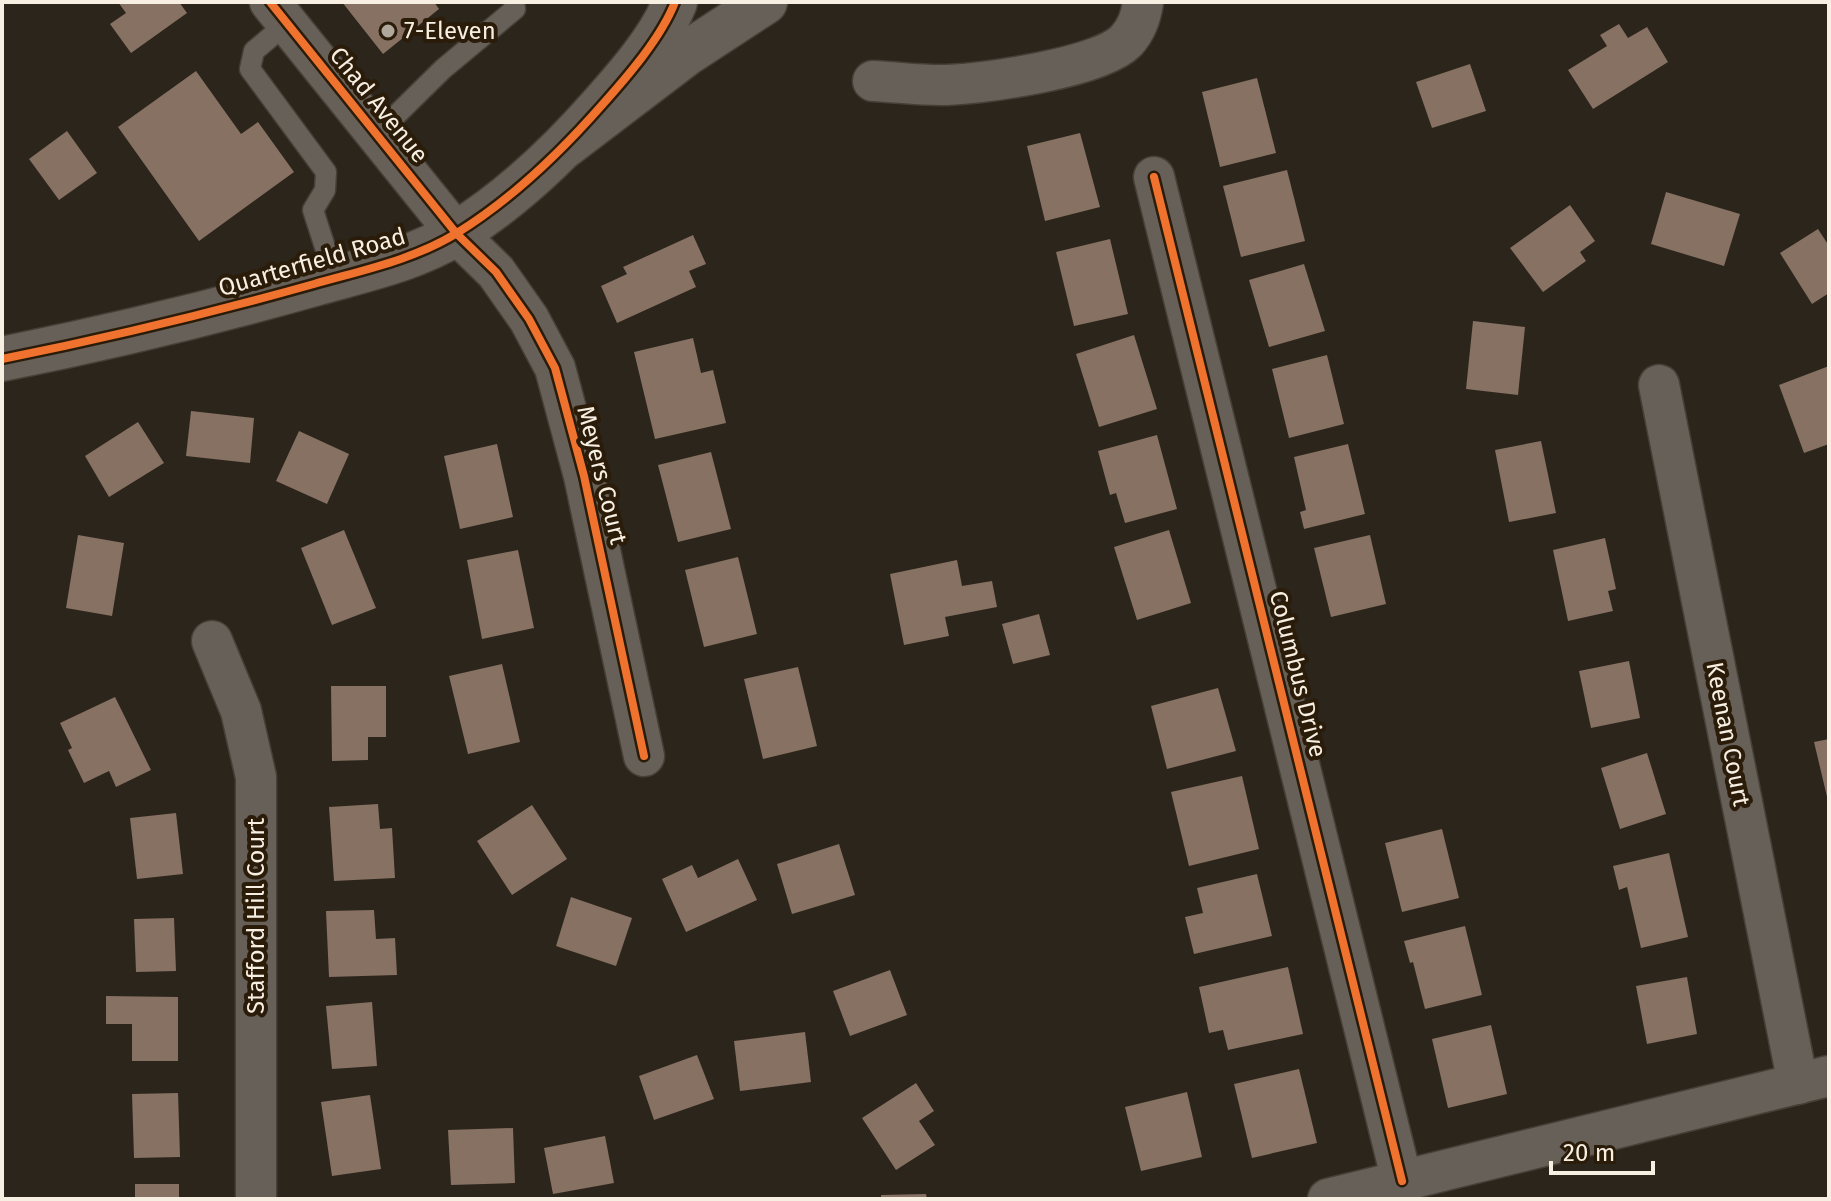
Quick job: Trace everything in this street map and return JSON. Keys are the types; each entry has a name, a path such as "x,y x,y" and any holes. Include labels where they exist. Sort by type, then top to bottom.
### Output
{"street":[{"name":"Quarterfield Road","path":"2,359 189,318 394,262 456,233 531,178 566,145 627,77 670,15 675,2"},
{"path":"566,145 687,53 765,2"},
{"path":"873,81 947,85 1059,69 1094,58 1124,43 1140,22 1143,2"},
{"name":"Chad Avenue","path":"278,12 456,233"},
{"name":"Columbus Drive","path":"1154,177 1402,1181"},
{"name":"Meyers Court","path":"456,233 496,272 529,319 555,368 584,476 644,756"},
{"name":"Keenan Court","path":"1659,385 1814,1080"},
{"name":"Stafford Hill Court","path":"212,641 241,711 256,777 256,1199"},
{"path":"1328,1199 1814,1080"}],"lane":[{"path":"377,134 443,69 515,9 514,2"},
{"path":"278,12 254,51 250,69 326,172 325,190 313,210 335,278"}],"building":[{"path":"118,2 179,2 187,13 131,53 110,24 126,13"},
{"name":"7-Eleven","path":"342,2 434,2 439,9 383,54"},
{"path":"1619,24 1628,38 1647,27 1668,62 1593,109 1568,70 1607,46 1600,35"},
{"path":"1470,64 1486,111 1432,128 1416,82"},
{"path":"196,71 241,134 258,122 294,172 199,241 118,127"},
{"path":"1257,78 1276,153 1220,167 1202,92"},
{"path":"67,131 97,173 59,200 29,159"},
{"path":"1080,133 1100,207 1045,221 1027,146"},
{"path":"1287,170 1305,241 1241,257 1223,186"},
{"path":"1666,192 1740,214 1724,266 1651,244"},
{"path":"1570,205 1595,241 1580,252 1586,261 1543,292 1510,248"},
{"path":"1818,229 1829,246 1829,293 1812,304 1780,253"},
{"path":"693,235 706,264 689,271 696,287 617,323 601,286 627,274 623,267"},
{"path":"1110,239 1128,314 1074,326 1056,252"},
{"path":"1304,264 1325,331 1269,347 1249,280"},
{"path":"1473,321 1525,327 1518,395 1466,389"},
{"path":"1134,335 1157,409 1099,427 1076,354"},
{"path":"693,338 701,373 713,370 726,423 655,439 634,352"},
{"path":"1327,355 1344,424 1289,438 1272,369"},
{"path":"1829,366 1829,444 1804,453 1779,385"},
{"path":"191,411 254,418 250,463 186,456"},
{"path":"138,422 164,463 109,497 85,456"},
{"path":"299,431 349,454 327,504 276,481"},
{"path":"1157,435 1177,509 1125,523 1116,493 1110,495 1098,451"},
{"path":"1541,441 1556,513 1509,522 1495,450"},
{"path":"497,444 513,517 460,529 444,456"},
{"path":"1348,444 1365,514 1304,529 1300,512 1306,510 1294,457"},
{"path":"711,452 731,529 678,542 658,465"},
{"path":"344,530 376,608 332,625 301,548"},
{"path":"1169,530 1191,603 1137,620 1114,547"},
{"path":"78,535 124,543 112,616 66,608"},
{"path":"1370,535 1386,604 1331,617 1314,548"},
{"path":"1605,538 1616,589 1608,591 1613,611 1568,621 1553,550"},
{"path":"518,550 534,628 482,639 467,560"},
{"path":"738,557 757,634 704,647 685,570"},
{"path":"957,560 962,586 992,581 997,607 945,617 949,636 904,645 890,574"},
{"path":"1039,614 1050,655 1013,664 1002,624"},
{"path":"1629,661 1640,718 1591,728 1579,671"},
{"path":"502,664 520,742 468,754 449,676"},
{"path":"798,667 817,746 763,759 744,679"},
{"path":"331,686 386,686 386,737 368,737 368,760 332,761"},
{"path":"1218,688 1236,751 1167,769 1151,706"},
{"path":"115,697 151,770 116,787 109,771 84,783 68,750 72,748 60,723"},
{"path":"1829,739 1829,801 1828,801 1814,742"},
{"path":"1647,753 1666,814 1620,829 1601,768"},
{"path":"1242,776 1259,849 1189,866 1171,792"},
{"path":"378,804 380,829 392,828 395,878 334,881 329,807"},
{"path":"532,805 567,859 512,895 477,841"},
{"path":"176,813 183,874 137,879 130,818"},
{"path":"1442,829 1459,898 1402,912 1385,843"},
{"path":"839,844 855,895 792,914 777,864"},
{"path":"1669,853 1688,937 1641,948 1627,887 1619,890 1613,866"},
{"path":"738,859 757,900 686,932 662,879 692,865 698,878"},
{"path":"1257,874 1272,936 1194,954 1185,917 1203,913 1197,888"},
{"path":"571,897 632,918 616,966 556,946"},
{"path":"374,910 376,939 395,938 397,975 329,977 326,911"},
{"path":"174,918 176,971 136,972 134,919"},
{"path":"1465,926 1482,995 1425,1009 1413,962 1410,963 1404,941"},
{"path":"1288,967 1303,1034 1228,1050 1223,1030 1209,1033 1199,987"},
{"path":"890,970 907,1015 850,1036 833,991"},
{"path":"1687,977 1697,1034 1647,1044 1636,986"},
{"path":"106,996 178,997 178,1061 132,1061 132,1024 106,1024"},
{"path":"372,1002 377,1066 332,1069 326,1006"},
{"path":"1491,1025 1507,1094 1448,1108 1432,1039"},
{"path":"805,1032 811,1082 740,1091 734,1041"},
{"path":"697,1055 714,1099 654,1120 639,1076"},
{"path":"1299,1069 1317,1143 1252,1158 1234,1084"},
{"path":"916,1083 934,1111 919,1121 935,1145 896,1170 862,1118"},
{"path":"1187,1092 1202,1157 1141,1171 1125,1107"},
{"path":"178,1093 180,1157 134,1158 132,1094"},
{"path":"370,1095 381,1169 332,1176 321,1102"},
{"path":"513,1128 515,1183 451,1185 448,1130"},
{"path":"605,1136 614,1183 553,1194 544,1148"},
{"path":"135,1184 179,1184 179,1199 135,1199"},
{"path":"926,1194 927,1199 881,1199 881,1195"}],"cycle path":[{"path":"270,2 456,233 496,272 529,319 555,368 584,476 644,756"},
{"path":"2,359 120,334 275,295 387,263 457,233 497,206 569,141 643,56 675,2"},
{"path":"1154,177 1402,1181"}],"place":[{"name":"7-Eleven","path":"388,31"}]}
